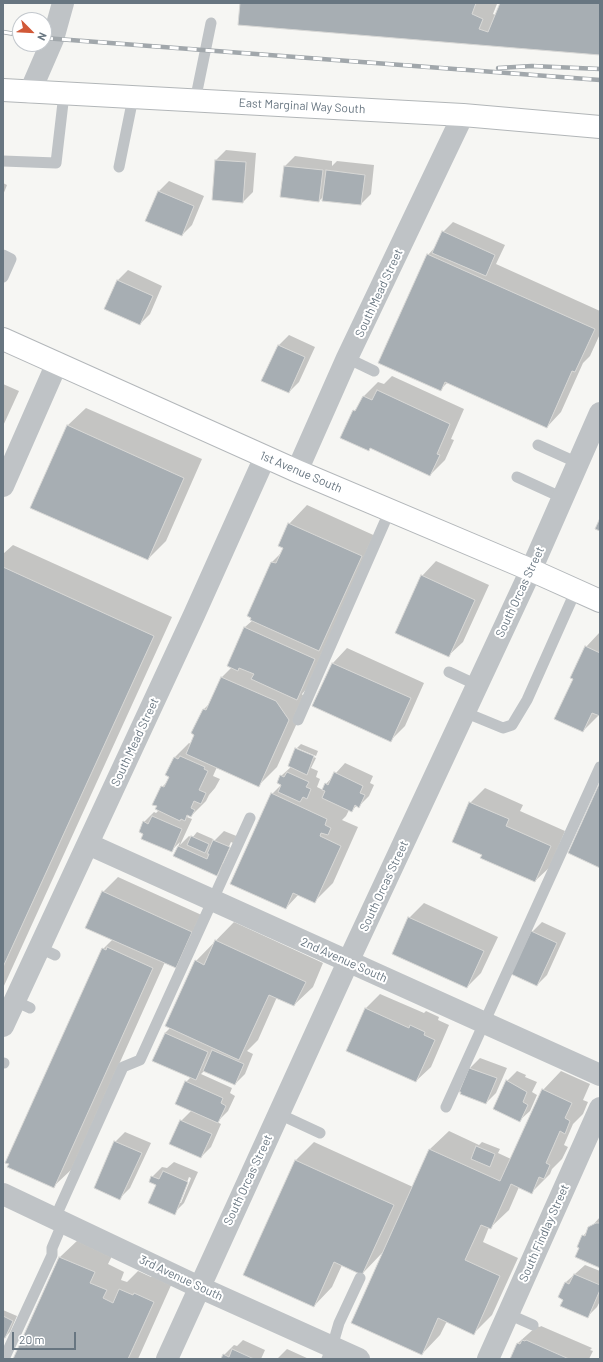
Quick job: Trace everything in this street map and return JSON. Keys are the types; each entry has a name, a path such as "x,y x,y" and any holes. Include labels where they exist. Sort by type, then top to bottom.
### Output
{"main road":[{"name":"East Marginal Way South","path":"3,90 463,115 600,127"},
{"name":"1st Avenue South","path":"3,339 265,457 531,570 600,601"}],"street":[{"path":"30,92 53,39 63,3"},
{"name":"South Mead Street","path":"297,471 347,358 463,115"},
{"path":"3,486 57,363"},
{"name":"South Orcas Street","path":"167,1359 348,962 531,570 600,413"},
{"name":"South Mead Street","path":"3,1026 23,1004 47,951 88,844 265,457"},
{"name":"2nd Avenue South","path":"88,844 600,1076"},
{"name":"South Findlay Street","path":"488,1359 600,1108"},
{"name":"3rd Avenue South","path":"3,1194 199,1287 330,1353 359,1359"}],"lane":[{"path":"195,101 211,23"},
{"path":"3,161 56,163 64,94"},
{"path":"119,167 132,98"},
{"path":"3,277 7,257"},
{"path":"347,358 374,371"},
{"path":"538,445 578,463"},
{"path":"517,477 563,498"},
{"path":"298,720 390,510"},
{"path":"464,712 503,728 512,725 527,700 576,590"},
{"path":"449,672 477,685"},
{"path":"446,1107 600,767"},
{"path":"4,1359 52,1255 52,1248 59,1220 123,1067 140,1060 250,818"},
{"path":"279,1114 320,1133"},
{"path":"330,1353 339,1323 360,1278"},
{"path":"508,1314 533,1325"}],"building":[{"path":"240,3 476,3 472,14 483,19 479,29 488,32 500,3 600,3 600,55 238,25"},
{"path":"215,160 246,162 243,203 212,200"},
{"path":"284,166 323,170 319,202 280,197"},
{"path":"326,170 365,175 361,205 322,201"},
{"path":"158,191 194,206 182,236 145,221"},
{"path":"442,231 495,255 486,276 432,253"},
{"path":"427,254 595,329 575,372 572,371 547,428 445,382 441,391 378,363"},
{"path":"117,280 153,296 140,325 104,309"},
{"path":"278,345 305,357 289,393 261,381"},
{"path":"377,390 450,424 437,454 440,455 430,476 370,448 369,451 340,438 353,410 355,411 363,396 372,400"},
{"path":"67,425 184,478 148,560 30,508"},
{"path":"600,518 600,531 595,529"},
{"path":"288,523 362,556 319,651 250,620 251,618 247,616 271,562 276,563 283,548 278,546"},
{"path":"3,567 154,636 3,967"},
{"path":"421,575 475,600 449,657 395,633"},
{"path":"244,627 315,659 297,700 251,679 254,674 239,668 238,671 227,666"},
{"path":"585,646 600,653 600,716 592,713 583,732 554,719 573,679 570,678"},
{"path":"332,663 411,698 391,742 312,706"},
{"path":"221,677 276,701 289,720 259,787 186,754 194,735 191,733 203,709 206,710"},
{"path":"295,748 314,756 307,775 288,766"},
{"path":"180,756 205,767 204,769 208,771 199,790 206,793 201,804 194,801 191,808 195,810 191,817 187,815 185,821 181,819 180,821 155,809 157,806 152,805 161,786 164,787 169,777 165,775 174,757 178,759"},
{"path":"287,772 309,782 306,787 311,789 307,799 303,797 300,802 278,792 281,785 277,783 280,775 284,777"},
{"path":"334,772 363,786 360,793 365,795 359,808 355,805 352,812 322,798 325,791 322,790 325,783 328,785"},
{"path":"600,782 600,868 568,853"},
{"path":"271,793 327,819 325,825 331,828 328,835 321,833 320,836 341,846 315,903 293,893 286,909 230,884"},
{"path":"469,802 509,819 506,826 551,846 535,882 480,858 482,855 452,842"},
{"path":"152,816 182,829 172,852 141,839 143,834 139,832 143,821 148,824"},
{"path":"191,836 209,844 205,853 187,845"},
{"path":"213,840 230,847 217,876 173,856 178,846 207,859 209,854 207,854"},
{"path":"102,891 192,932 176,968 85,928"},
{"path":"408,917 484,951 467,988 392,954"},
{"path":"531,931 557,943 537,986 511,974"},
{"path":"215,940 306,982 294,1006 269,995 239,1060 165,1026 195,960 204,965"},
{"path":"107,947 153,968 54,1188 7,1167 9,1164 5,1163 102,948 106,950"},
{"path":"365,1008 409,1028 410,1025 425,1032 424,1035 435,1040 416,1082 346,1051"},
{"path":"165,1033 208,1052 196,1080 152,1061"},
{"path":"212,1050 244,1064 235,1085 203,1071"},
{"path":"469,1068 497,1078 486,1104 460,1094 461,1092 459,1092"},
{"path":"506,1080 527,1092 523,1102 528,1105 520,1122 493,1109"},
{"path":"185,1081 223,1098 221,1103 226,1106 218,1123 175,1104"},
{"path":"542,1089 572,1103 565,1118 570,1121 565,1134 560,1131 546,1163 550,1165 544,1179 539,1177 532,1194 511,1184 491,1229 481,1225 465,1260 500,1276 474,1335 438,1318 422,1355 351,1323 429,1149 500,1181"},
{"path":"180,1120 212,1134 201,1158 169,1144"},
{"path":"114,1141 142,1153 120,1200 94,1188"},
{"path":"476,1146 495,1154 490,1167 471,1159"},
{"path":"295,1160 394,1205 362,1275 334,1262 314,1307 243,1275"},
{"path":"163,1171 188,1182 175,1215 148,1203 156,1185 149,1182 151,1176 159,1179"},
{"path":"596,1223 600,1223 600,1268 575,1257 582,1235 585,1236 588,1227"},
{"path":"59,1257 95,1272 90,1283 107,1290 103,1298 113,1303 119,1289 133,1295 134,1293 154,1302 128,1359 13,1359"},
{"path":"574,1274 600,1285 600,1290 588,1318 560,1306 563,1300 558,1297 565,1282 569,1284"},
{"path":"3,1316 13,1321 5,1338 3,1338"},
{"path":"522,1340 526,1340 569,1359 510,1359 517,1343 520,1344"},
{"path":"232,1349 254,1359 221,1359 223,1354 229,1357"}],"railway":[{"path":"3,32 12,34"},
{"path":"52,39 600,80"},
{"path":"498,68 532,66 600,69"}]}
